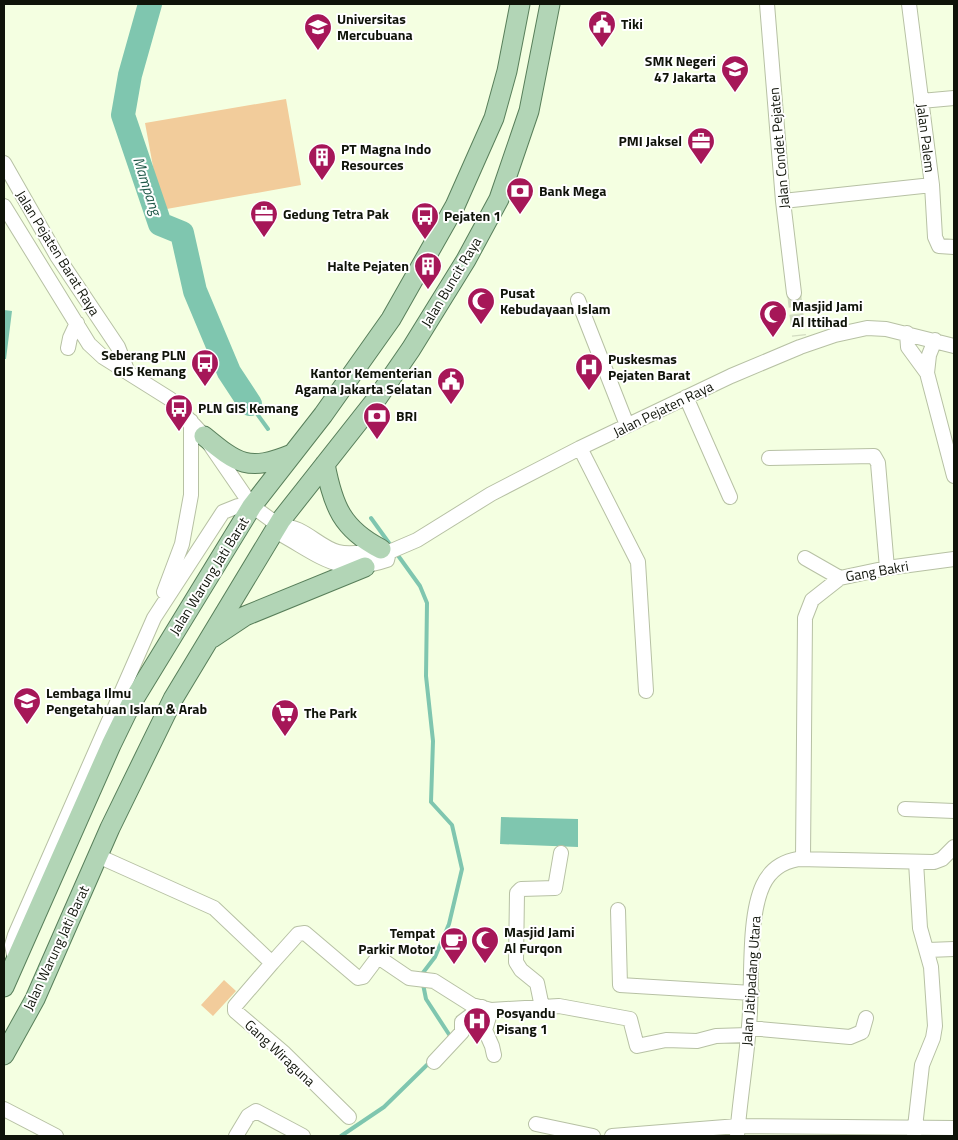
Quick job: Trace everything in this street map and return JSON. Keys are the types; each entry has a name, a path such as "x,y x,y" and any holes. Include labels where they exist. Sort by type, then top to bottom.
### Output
{"main road":[{"path":"252,506 323,416 391,319 455,206 494,118 507,72 520,4"},
{"name":"Jalan Buncit Raya","path":"280,526 328,460 378,397 422,332 466,260 499,199 529,111 550,4"},
{"path":"204,436 224,452 249,464 270,463 292,454"},
{"path":"328,460 329,488 348,526 358,536 385,550"},
{"name":"Jalan Warung Jati Barat","path":"4,987 110,745 131,704 252,506"},
{"name":"Jalan Warung Jati Barat","path":"4,1055 35,999 98,856 173,699 280,526"},
{"path":"210,639 246,616 365,567"}],"street":[{"name":"Jalan Condet Pejaten","path":"767,4 783,201 794,293"},
{"name":"Jalan Palem","path":"783,201 932,185 909,4"},
{"path":"921,101 954,98"},
{"name":"Jalan Pejaten Barat Raya","path":"4,163 57,256 118,347 127,370"},
{"path":"932,185 936,242 941,247 954,246"},
{"name":"Jalan Pejaten Barat Raya","path":"4,206 44,274 89,344 102,357 127,370 170,399 204,436 252,506 280,526"},
{"path":"578,300 627,425"},
{"path":"68,348 70,338 77,323"},
{"name":"Jalan Pejaten Raya","path":"385,550 387,560 365,567 329,562 284,536 280,526 291,526 339,552 359,554 385,550 411,542 491,494 580,448 800,341 853,330 886,329 954,346"},
{"path":"906,333 908,347 927,374 954,476"},
{"path":"927,374 929,354 935,340"},
{"path":"686,397 730,497"},
{"path":"154,618 182,544 191,494 191,421"},
{"path":"580,448 638,562 646,692"},
{"path":"769,458 874,456 878,463 887,568"},
{"name":"Jalan Warung Jati Barat","path":"16,959 12,944 15,935 154,618 223,512 238,506 252,506"},
{"name":"Gang Bakri","path":"805,558 840,578 887,568 954,558"},
{"path":"803,859 805,618 812,600 840,578"},
{"path":"905,809 954,811"},
{"name":"Jalan Jatipadang Utara","path":"737,1131 749,1031 755,917 762,887 772,871 778,865 803,859 916,862 939,860 954,850"},
{"path":"542,1007 537,983 521,970 516,962 518,891 521,889 555,888 561,853"},
{"path":"98,856 214,908 272,963"},
{"path":"914,1131 922,1064 933,1038 934,1026 931,966 928,950 920,928 916,862"},
{"path":"618,910 620,985 752,993"},
{"name":"Gang Wiraguna","path":"349,1117 283,1052 235,1011 235,1006 298,934 306,933 357,978 363,977 375,961 381,959 409,978 434,981 472,1005 486,1009"},
{"path":"928,950 954,949"},
{"path":"434,1062 462,1032 462,1022 486,1009 559,1006 630,1019 637,1046 666,1040 697,1041 749,1031 850,1036 862,1032 866,1018"},
{"path":"486,1009 485,1030 494,1055"},
{"path":"4,1110 56,1136"},
{"path":"236,1136 248,1116 256,1111 303,1136"},
{"path":"536,1124 593,1136"},
{"path":"612,1136 737,1131 914,1131 954,1128"}],"shaded area":[{"path":"286,99 301,185 161,210 145,123"},
{"path":"224,980 236,991 213,1016 201,1005"}],"water":[{"path":"4,310 12,311 6,359 4,359"},
{"path":"501,817 578,819 578,847 500,844"}],"waterway":[{"name":"Mampang","path":"150,4 130,75 123,115 160,224 182,233 195,291 229,372 250,404"},
{"path":"250,404 268,429"},
{"path":"371,518 420,586 427,603 426,676 433,741 431,802 452,825 462,869 449,924 435,957 422,974 422,977"},
{"path":"423,984 426,999 452,1039"},
{"path":"341,1136 384,1107 431,1061"}],"tunnel":[{"path":"794,293 799,336"}],"place":[{"name":"Tiki","path":"602,48"},
{"name":"Universitas Mercubuana","path":"318,51"},
{"name":"SMK Negeri 47 Jakarta","path":"735,93"},
{"name":"PMI Jaksel","path":"701,165"},
{"name":"PT Magna Indo Resources","path":"322,181"},
{"name":"Bank Mega","path":"520,215"},
{"name":"Gedung Tetra Pak","path":"264,238"},
{"name":"Pejaten 1","path":"425,240"},
{"name":"Halte Pejaten","path":"428,290"},
{"name":"Pusat Kebudayaan Islam","path":"481,325"},
{"name":"Masjid Jami Al Ittihad","path":"773,338"},
{"name":"Seberang PLN GIS Kemang","path":"205,387"},
{"name":"Puskesmas Pejaten Barat","path":"589,391"},
{"name":"Kantor Kementerian Agama Jakarta Selatan","path":"451,405"},
{"name":"PLN GIS Kemang","path":"179,432"},
{"name":"BRI","path":"377,440"},
{"name":"Lembaga Ilmu Pengetahuan Islam & Arab","path":"27,725"},
{"name":"The Park","path":"285,737"},
{"name":"Masjid Jami Al Furqon","path":"485,964"},
{"name":"Tempat Parkir Motor","path":"454,965"},
{"name":"Posyandu Pisang 1","path":"477,1045"}]}
